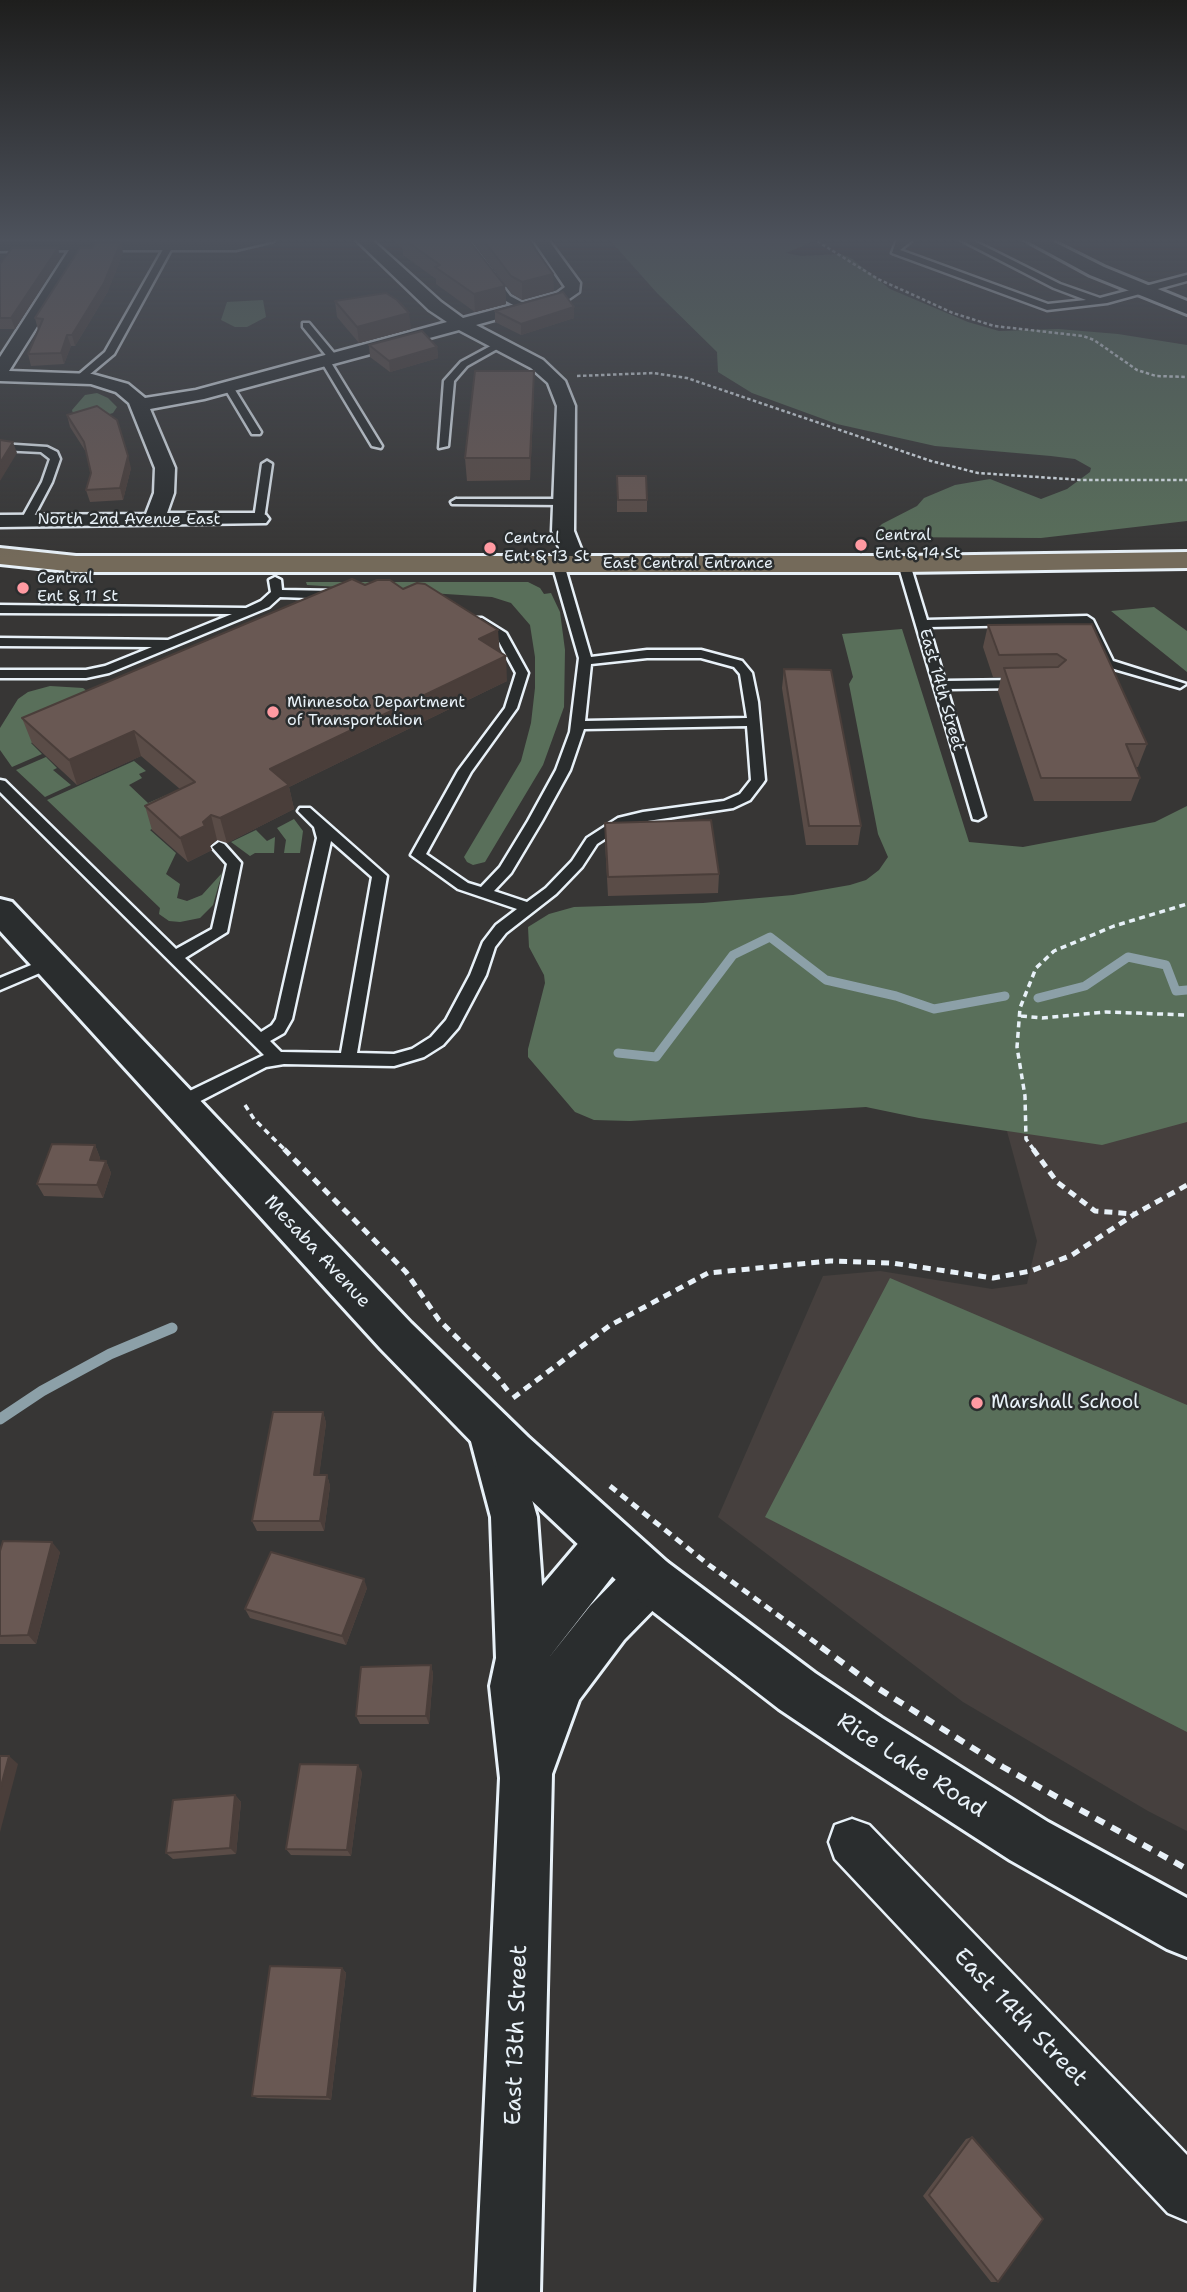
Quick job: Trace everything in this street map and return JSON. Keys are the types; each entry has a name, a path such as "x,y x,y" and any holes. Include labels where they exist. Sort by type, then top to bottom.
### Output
{"highway":[{"name":"East Central Entrance","path":"1132,559 1187,549"},
{"name":"East Central Entrance","path":"0,556 76,564 904,564 1187,560"},
{"name":"East Central Entrance","path":"0,573 45,570 76,564"}],"main road":[{"name":"Mesaba Avenue","path":"0,910 396,1336 509,1412 609,1543 650,1579"},
{"path":"509,1412 521,1658"},
{"name":"East 13th Street","path":"508,2292 526,1778 515,1686 521,1658 533,1634 609,1543"},
{"name":"East 13th Street","path":"526,1778 547,1711 561,1682 607,1623 650,1579"},
{"name":"Rice Lake Road","path":"650,1579 787,1684 876,1744 1029,1841 1187,1929"}],"street":[{"path":"18,345 0,374 80,378 122,388 140,405 165,468 164,493 155,519"},
{"path":"140,405 229,387 385,345"},
{"path":"503,345 537,364 552,377 561,389 566,406 563,531 558,564"},
{"name":"North 2nd Avenue East","path":"0,521 259,519"},
{"path":"558,564 557,545 563,531"},
{"name":"East 14th Street","path":"852,1842 1187,2194"}],"lane":[{"path":"80,378 109,354 114,345"},
{"path":"319,345 377,446"},
{"path":"443,446 449,381 464,364 499,345"},
{"path":"229,387 256,432"},
{"path":"0,447 43,449 53,454 55,459 47,482 27,520"},
{"path":"259,519 267,464"},
{"path":"456,502 564,502"},
{"path":"484,893 506,870 536,821 563,770 578,725 584,661 558,564"},
{"name":"East 14th Street","path":"904,564 978,816"},
{"path":"0,674 86,674 109,669 265,604 276,587 353,596"},
{"path":"0,609 249,611"},
{"path":"470,616 502,636 522,673 511,708 465,771 418,855 463,886 529,908"},
{"path":"922,624 1087,620 1108,663 1180,684"},
{"path":"0,642 172,643"},
{"path":"179,1104 263,1061 394,1060 418,1053 437,1041 457,1014 478,975 488,946 501,929 529,908 577,864 592,841 610,827 643,816 728,806 745,797 758,780 746,673 738,664 701,654 648,653 584,661"},
{"path":"940,685 1037,683"},
{"path":"578,725 753,722"},
{"path":"0,784 278,1059"},
{"path":"305,811 380,876 348,1059"},
{"path":"260,1040 278,1030 284,1019 324,838 321,825"},
{"path":"176,956 219,932 234,863 219,847"},
{"path":"0,984 48,963"}],"path":[{"path":"1101,345 1137,370 1156,376 1187,377"},
{"path":"552,377 653,373 687,379 931,461 978,473 1082,480 1187,480"},
{"path":"1135,1214 1095,1211 1057,1182 1026,1139 1025,1096 1017,1047 1020,1008 1036,968 1054,951 1114,926 1187,904"},
{"path":"1021,1016 1042,1018 1106,1012 1187,1016"},
{"path":"245,1105 254,1118 406,1272 439,1320 498,1378 509,1412 609,1326 708,1273 830,1261 892,1263 993,1278 1031,1271 1072,1255 1135,1214 1187,1185"},
{"path":"601,1479 693,1553 876,1687 1003,1767 1187,1869"}],"shaded area":[{"name":"Marshall School","path":"1187,834 1187,1831 1148,1811 963,1702 718,1517 823,1276 880,1271 992,1289 1027,1284 1037,1241 975,1014"}],"green space":[{"path":"710,345 1187,345 1187,521 1041,538 878,537 876,530 882,524 917,506 924,498 955,485 990,479 1041,499 1067,489 1090,472 1091,468 1075,459 935,446 837,424 752,393 718,372 717,352"},
{"path":"97,393 108,398 117,407 113,413 76,424 72,410 85,395"},
{"path":"306,582 528,582 540,588 544,594 551,593 560,612 565,650 564,707 543,765 485,862 473,865 464,857 521,761 531,723 535,688 535,657 530,625 511,603 492,597 307,585"},
{"path":"1154,607 1187,631 1187,672 1111,611"},
{"path":"902,629 969,842 1023,847 1155,822 1187,806 1187,1122 1102,1145 919,1118 866,1107 630,1121 594,1120 575,1112 528,1057 545,983 544,975 529,947 528,927 549,914 574,907 703,903 793,895 850,885 866,880 879,870 888,857 878,834 849,684 853,677 842,634"},
{"path":"50,686 83,688 106,706 98,713 31,743 42,754 12,767 0,750 0,728 18,699 28,692"},
{"path":"46,757 57,768 53,770 71,785 45,797 16,770"},
{"path":"134,761 146,771 139,774 142,778 129,785 148,803 171,793 190,810 150,830 176,853 166,874 180,884 177,898 187,901 202,895 222,873 213,905 200,918 169,921 159,914 160,908 47,800"},
{"path":"294,819 303,831 300,853 284,853 286,840 277,828"},
{"path":"256,830 267,841 275,837 274,853 255,853 250,856 231,842"},
{"path":"890,1278 1187,1405 1187,1732 765,1517"}],"building":[{"path":"32,345 64,345 61,353 28,354"},
{"path":"369,345 435,345 437,347 389,361"},
{"path":"475,371 534,371 530,458 465,458"},
{"path":"97,406 117,420 128,456 120,488 86,490 91,473 84,442 67,415"},
{"path":"0,440 13,442 0,463"},
{"path":"617,476 646,476 647,500 618,500"},
{"name":"Minnesota Department of Transportation","path":"352,579 365,585 377,580 390,580 403,589 417,583 425,584 498,630 479,639 506,656 270,769 289,785 220,818 211,815 203,822 205,826 180,838 145,806 195,782 134,731 69,760 22,718"},
{"path":"1092,624 1147,744 1126,744 1140,778 1041,778 1004,668 1058,667 1066,660 1057,654 999,655 988,625"},
{"path":"784,669 831,670 861,826 809,826"},
{"path":"711,820 719,874 608,877 605,823"},
{"path":"52,1144 95,1145 90,1160 106,1161 97,1185 37,1184"},
{"path":"273,1412 323,1412 314,1475 327,1475 320,1521 252,1521"},
{"path":"3,1541 52,1542 28,1635 0,1636 0,1551"},
{"path":"271,1552 364,1579 342,1636 245,1609"},
{"path":"431,1665 426,1716 356,1716 361,1667"},
{"path":"0,1756 9,1756 0,1790"},
{"path":"300,1764 358,1765 347,1850 286,1849"},
{"path":"235,1795 230,1848 166,1853 173,1800"},
{"path":"270,1966 342,1968 327,2097 252,2096"},
{"path":"972,2137 1043,2219 998,2282 929,2195"}],"waterway":[{"path":"618,1053 656,1057 733,955 770,937 826,980 896,996 934,1009 1005,996"},
{"path":"1038,998 1085,986 1128,957 1166,965 1176,991 1187,990"},
{"path":"0,1419 42,1391 110,1354 172,1328"}],"place":[{"name":"Central Ent & 14 St","path":"861,545"},
{"name":"Central Ent & 13 St","path":"490,548"},
{"name":"Central Ent & 11 St","path":"23,588"},
{"name":"Minnesota Department of Transportation","path":"273,712"},
{"name":"Marshall School","path":"977,1403"}]}
